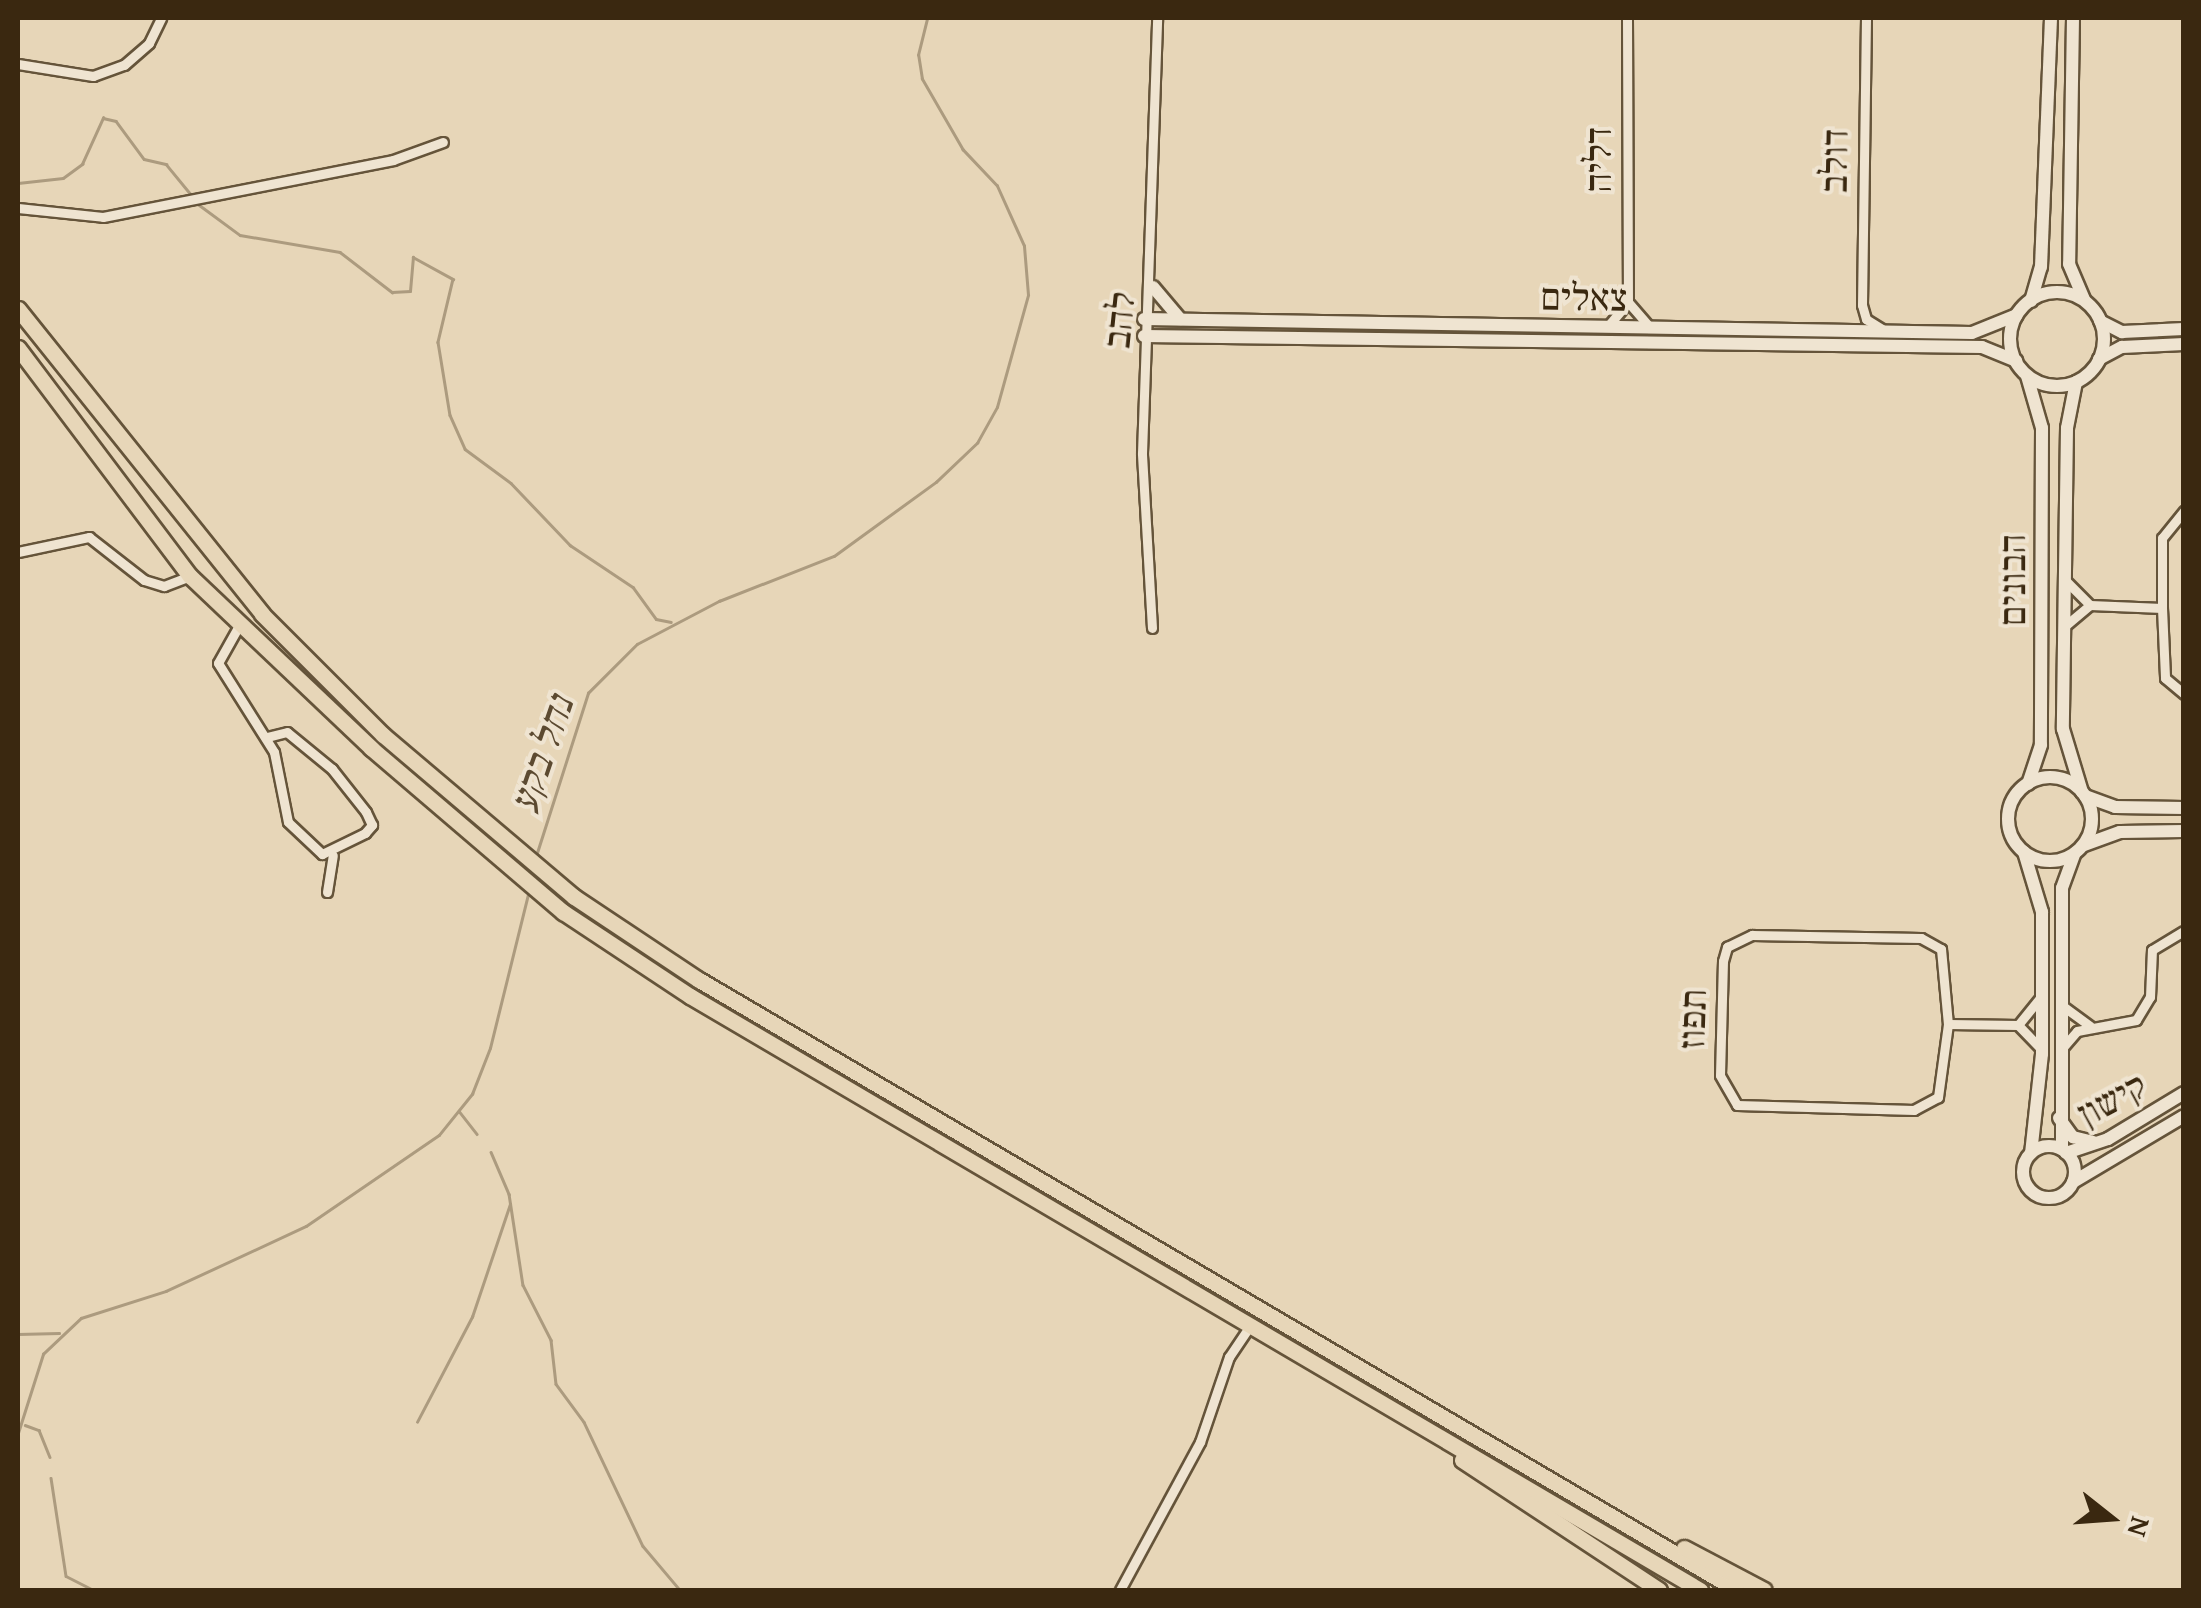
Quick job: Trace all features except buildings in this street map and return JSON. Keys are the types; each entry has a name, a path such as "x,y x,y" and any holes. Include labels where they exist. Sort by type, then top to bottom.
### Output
{"highway":[{"path":"18,308 262,614 498,836 574,897 699,980 1737,1590"},
{"path":"18,348 190,576 243,620 491,854 563,912 690,996 1700,1590"},
{"path":"1314,1361 1659,1590"},
{"path":"1522,1462 1764,1590"}],"street":[{"path":"18,64 93,76 124,65 149,43 161,18"},
{"name":"להב","path":"1152,628 1144,319 1153,288 1157,18"},
{"name":"דליה","path":"1628,18 1628,302"},
{"name":"דולב","path":"1862,305 1866,18"},
{"path":"2051,18 2040,278 2031,300 2017,315 2010,338 2016,362 2027,376 2051,386 2076,382 2099,359 2122,347 2184,344"},
{"path":"2073,18 2069,264 2085,302 2100,321 2122,332 2184,329"},
{"path":"18,208 103,216 393,160 443,142"},
{"path":"1153,288 1180,320"},
{"path":"2031,300 2064,293 2085,302"},
{"path":"1602,328 1628,302 1637,319 1657,328"},
{"path":"1840,331 1862,305"},
{"path":"1862,305 1866,319 1890,332"},
{"name":"צאלים","path":"1144,319 1985,332 2017,315"},
{"path":"2099,359 2100,321"},
{"name":"צאלים","path":"1144,336 1982,347 2016,362"},
{"name":"הבונים","path":"2027,376 2042,428 2041,745 2028,784"},
{"name":"הבונים","path":"2076,382 2067,428 2063,729 2084,794"},
{"path":"2184,511 2162,538 2166,678 2184,694"},
{"path":"18,552 89,538 144,580 164,586 190,576"},
{"path":"2064,575 2090,605"},
{"path":"2064,629 2090,605 2162,608"},
{"path":"243,620 218,663 266,736 288,822 308,849 334,855"},
{"path":"266,736 276,730 297,738 366,812 372,825 334,855 327,892"},
{"path":"2084,794 2092,820 2062,888 2056,1114 2073,1182 2052,1198 2032,1192 2023,1173 2031,1154 2042,1054 2041,898 2009,817 2028,784 2053,777 2115,807 2184,808"},
{"path":"2024,852 2047,861 2120,832 2184,830"},
{"path":"2059,1063 2067,1038 2093,1027 2136,1020 2150,997 2152,950 2184,931"},
{"name":"תפוז","path":"1752,934 1931,942 1948,962 1948,1024 1944,1084 1927,1106 1748,1110 1730,1098 1720,1075 1727,947 1752,934"},
{"path":"2018,1024 2043,990"},
{"path":"2061,996 2068,1015 2093,1027"},
{"path":"1948,1024 2018,1024"},
{"path":"2018,1024 2042,1054"},
{"name":"קישון","path":"2064,1151 2106,1140 2184,1094"},
{"path":"2056,1114 2077,1140 2106,1140"},
{"name":"קישון","path":"2073,1182 2184,1116"},
{"path":"2031,1154 2064,1151"},
{"path":"1120,1590 1200,1442 1229,1358 1251,1324"}],"waterway":[{"name":"נחל בקע","path":"536,856 588,693 637,644 719,601 834,556 936,482 977,443 997,407 1028,295 1024,246 997,186 963,150 922,79 918,55 927,18"},
{"path":"18,183 63,178 82,164 103,118 116,121 144,159 166,164 193,197"},
{"path":"198,204 240,235 340,252 392,292 410,291 413,257 453,279 438,342 450,415 465,449 511,483 570,545 633,587 656,619 671,622"},
{"name":"נחל בקע","path":"18,1433 43,1354 81,1318 166,1291 306,1226 439,1135 472,1094 490,1048 528,894"},
{"path":"459,1111 477,1134"},
{"path":"491,1152 509,1194 523,1285 551,1340 556,1384 584,1422 643,1546 680,1590"},
{"path":"417,1422 472,1317 510,1204"},
{"path":"18,1334 59,1333"},
{"path":"25,1425 39,1430 50,1457"},
{"path":"51,1478 66,1576 94,1590"}]}
